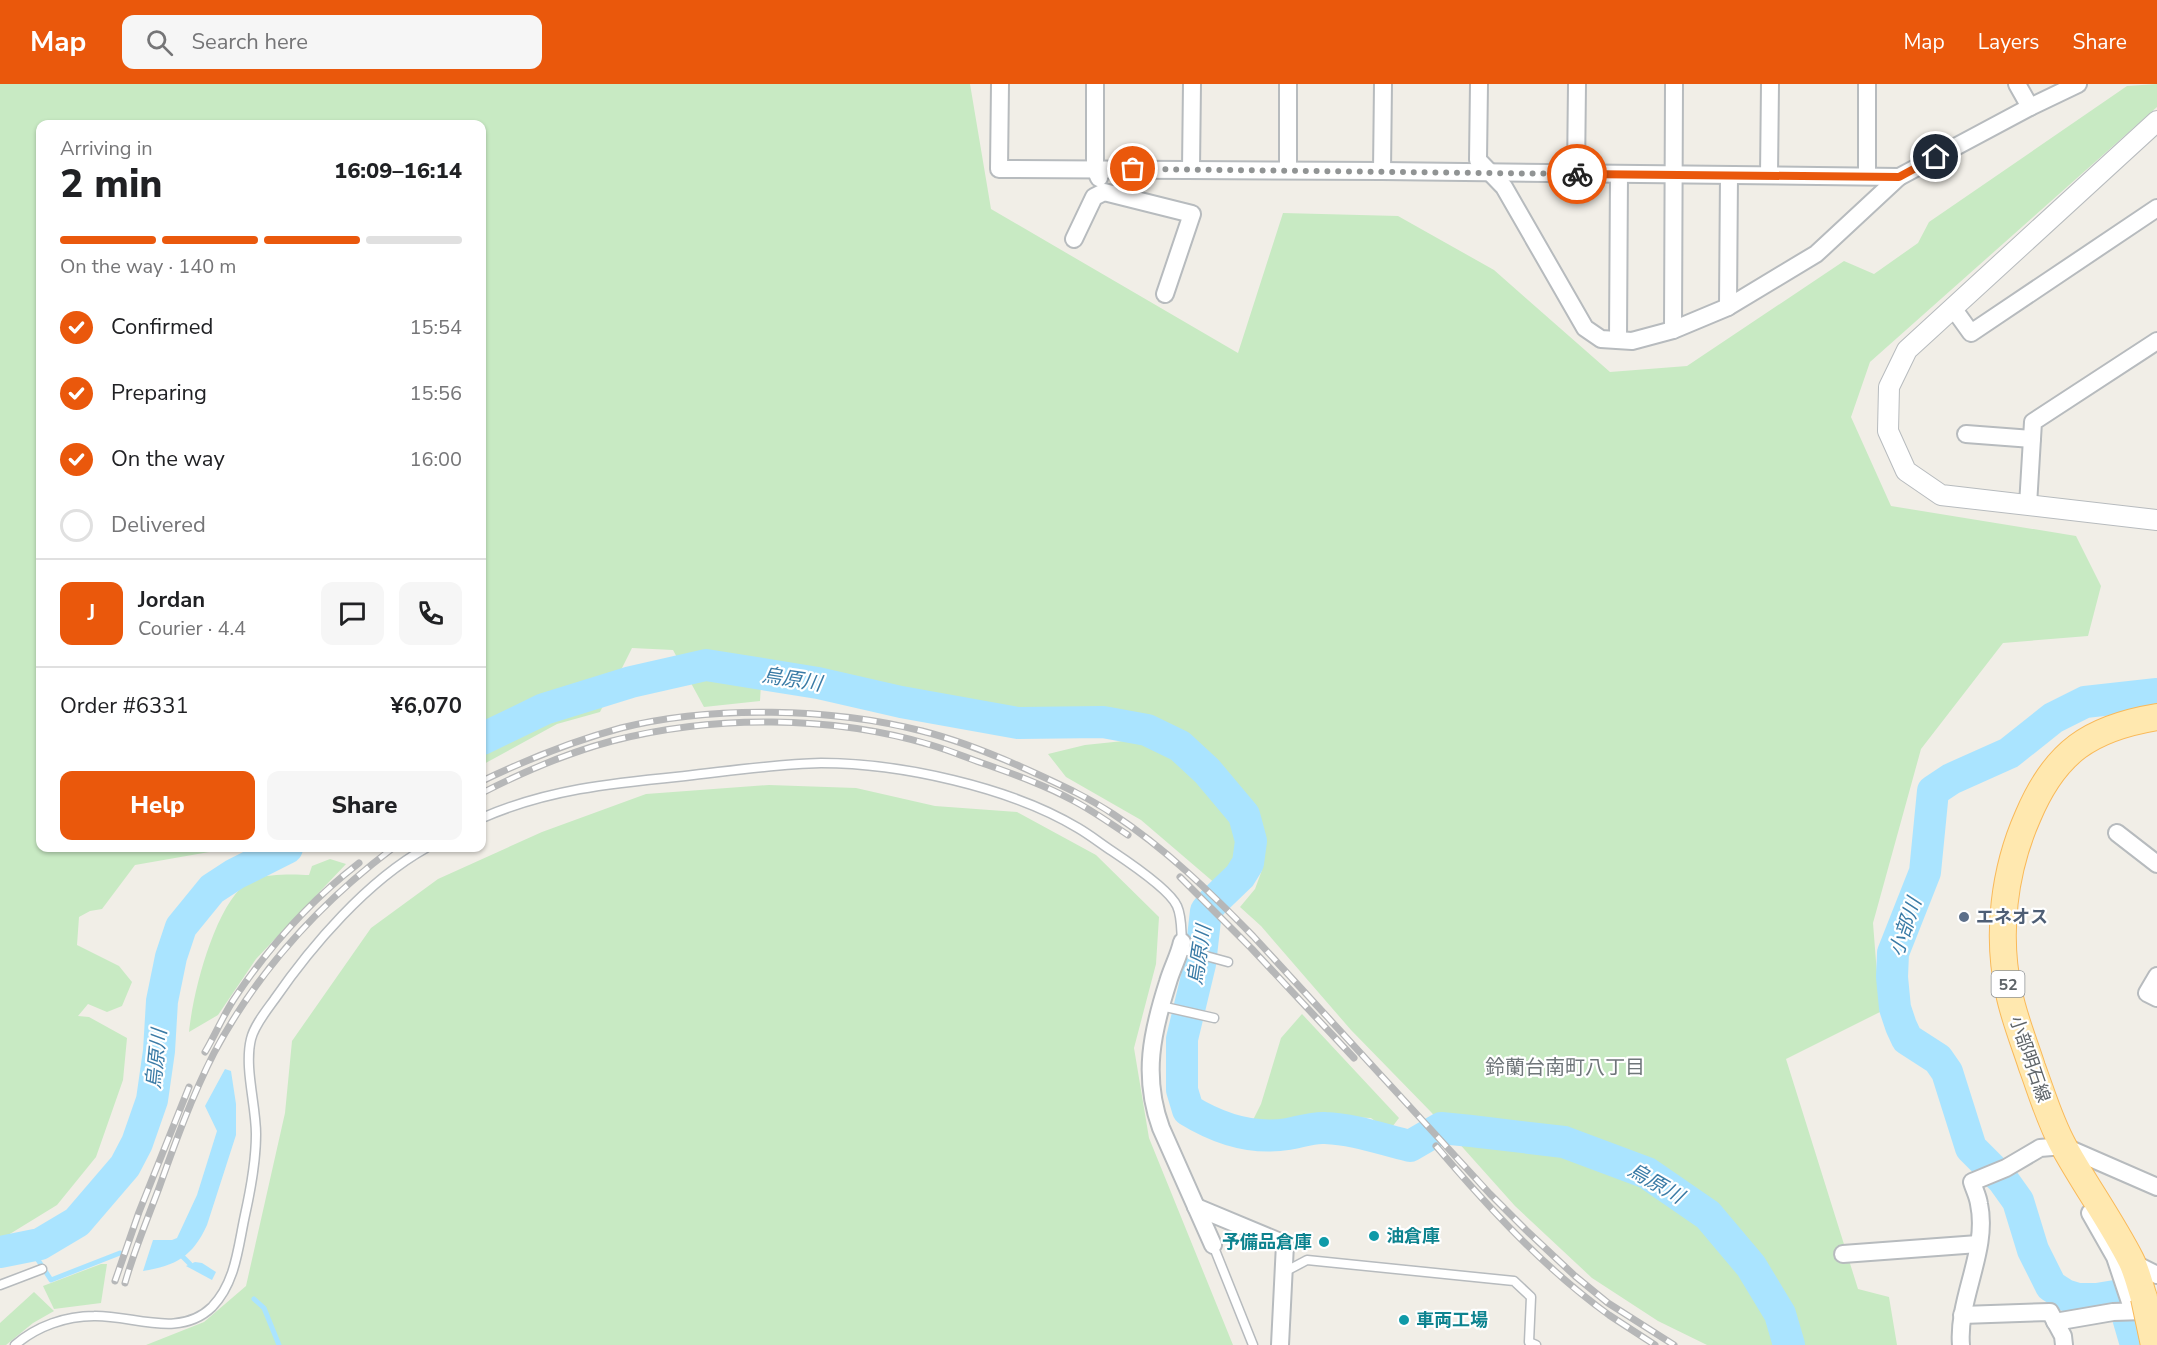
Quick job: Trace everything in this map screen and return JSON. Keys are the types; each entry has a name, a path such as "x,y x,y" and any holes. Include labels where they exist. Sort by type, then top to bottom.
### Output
{"main road":[{"name":"小部明石線","path":"2154,1345 2140,1304 2131,1262 2063,1146 2041,1093 2009,994 2003,944 2011,862 2034,802 2064,758 2079,745 2114,726 2157,717"}],"street":[{"path":"1000,84 999,169 1899,177"},
{"path":"1095,84 1095,169 1104,192"},
{"path":"1191,169 1192,84"},
{"path":"1288,84 1288,170"},
{"path":"1382,171 1383,84"},
{"path":"1479,84 1478,160 1504,187 1585,328 1601,339 1632,341 1672,330 1728,307 1816,254 1899,177 2078,84"},
{"path":"1576,174 1577,84"},
{"path":"1672,330 1674,84"},
{"path":"1769,175 1770,84"},
{"path":"1867,84 1867,176"},
{"path":"2018,84 2030,107"},
{"path":"2157,121 1907,350 1889,387 1888,431 1906,471 1941,495 2157,520"},
{"path":"1618,340 1619,174"},
{"path":"1728,307 1729,175"},
{"path":"1074,239 1094,197 1104,192 1192,214 1165,294"},
{"path":"1953,308 1971,333 2157,208"},
{"path":"2028,505 2032,422 2157,341"},
{"path":"1966,434 2032,439"},
{"path":"2117,833 2157,864"},
{"path":"1183,948 1150,1052 1150,1079 1154,1108 1213,1245"},
{"path":"2157,976 2147,993 2157,998"},
{"path":"1961,1345 1959,1327 1976,1263 1978,1245 1980,1205 1972,1182 2006,1168 2040,1148 2063,1146 2157,1187"},
{"path":"2055,1322 2113,1312 2140,1304 2070,1177 2063,1146"},
{"path":"1196,1207 1285,1244 1280,1345"},
{"path":"1843,1254 1978,1245"},
{"path":"2131,1262 2157,1275"},
{"path":"1962,1315 2050,1312 2063,1336 2064,1345"}],"lane":[{"path":"486,816 510,806 557,792 608,783 766,766 821,763 861,765 969,783 1026,802 1077,827 1160,886 1176,904 1180,917 1183,948 1228,962"},
{"path":"15,1345 42,1327 69,1318 95,1316 170,1325 188,1322 211,1308 225,1288 236,1265 254,1175 256,1134 249,1064 251,1038 265,1012 304,957 372,886 420,852"},
{"path":"1165,1007 1214,1018"},
{"path":"1213,1245 1253,1345"},
{"path":"1284,1270 1307,1260 1514,1281 1531,1297 1529,1342 1536,1345"},
{"path":"0,1285 42,1269"}],"green space":[{"path":"0,84 970,84 991,209 1238,353 1283,213 1398,216 1494,270 1610,372 1687,366 1844,261 1874,274 1918,243 1929,222 2127,86 2157,84 2157,107 1870,362 1851,417 1891,506 2076,536 2101,586 2088,636 2003,643 1921,749 1873,923 1880,1012 1786,1059 1858,1289 1889,1297 1897,1345 1707,1345 1658,1321 1592,1278 1515,1206 1431,1112 1351,1030 1261,926 1240,907 1255,889 1262,870 1264,845 1253,824 1243,835 1232,868 1217,885 1141,820 1066,777 1048,754 1085,745 1133,740 1138,716 1003,728 907,712 762,666 760,701 704,707 673,650 632,648 600,712 557,724 486,763 486,120 36,120 36,852 209,852 135,865 102,909 90,911 79,917 77,945 119,966 132,982 122,1006 107,1012 88,1004 78,1016 89,1017 127,1038 123,1080 96,1157 57,1205 0,1240"},
{"path":"769,785 856,788 935,806 1017,812 1096,855 1159,917 1156,964 1134,1048 1149,1138 1233,1345 146,1345 204,1322 246,1286 285,1113 292,1041 371,928 438,879 542,832 646,794"},
{"path":"330,859 346,864 256,959 218,1015 189,1032 195,996 207,952 224,912 235,895 246,883 259,877 309,875 312,866"},
{"path":"1302,1014 1399,1118 1389,1131 1371,1118 1329,1116 1280,1129 1253,1120 1261,1104 1281,1038"},
{"path":"101,1264 107,1264 101,1303 54,1309 43,1286"},
{"path":"34,1292 54,1311 33,1323 6,1345 0,1345 0,1323"}],"water":[{"path":"225,1069 231,1071 236,1104 236,1135 207,1225 196,1245 182,1258 165,1266 143,1271 153,1240 177,1238 197,1195 217,1131 205,1106"},
{"path":"195,1262 202,1263 216,1272 212,1280 186,1266"}],"waterway":[{"name":"烏原川","path":"486,737 544,709 631,682 706,665 818,683 901,702 1018,723 1103,722 1147,730 1180,746 1207,771 1244,815 1251,841 1248,863 1240,876 1206,911 1200,964 1182,1039 1182,1090 1188,1110 1224,1128 1249,1134 1288,1134 1325,1128 1357,1132 1410,1146 1441,1128 1564,1142 1647,1173 1708,1215 1751,1266 1780,1314 1789,1345"},
{"name":"小部川","path":"2136,1345 2123,1300 2115,1296 2078,1299 2065,1295 2051,1286 2033,1250 2018,1201 2003,1180 1971,1148 1947,1072 1938,1059 1907,1039 1895,1008 1892,977 1893,953 1925,872 1933,791 1951,779 2009,753 2053,718 2085,702 2157,694"},
{"name":"烏原川","path":"0,1252 40,1244 77,1222 125,1166 137,1143 152,1100 159,1051 162,1001 171,957 181,927 212,889 235,874 279,852"},
{"path":"29,1246 51,1280 120,1253"},
{"path":"183,1257 190,1264"},
{"path":"254,1299 264,1308 279,1345"}],"railway":[{"path":"486,779 550,752 621,728 694,716 772,712 850,718 922,731 981,750 1056,783 1113,814 1151,841 1186,871 1253,936 1490,1194 1526,1230 1608,1303 1674,1345"},
{"path":"486,791 529,770 578,751 651,732 731,723 813,724 893,735 950,751 1052,790 1088,809 1128,835"},
{"path":"125,1283 191,1103 231,1023 270,967 292,941 340,892 388,852"},
{"path":"205,1052 234,999 261,962 307,909 359,863"},
{"path":"1180,877 1252,949 1354,1058"},
{"path":"115,1281 139,1212 189,1087"},
{"path":"1436,1146 1496,1214 1539,1257 1585,1297 1655,1345"}],"way so far":[{"path":"1133,169 1577,174"}],"place":[{"name":"エネオス","path":"1964,917"},
{"name":"油倉庫","path":"1374,1236"},
{"name":"予備品倉庫","path":"1324,1242"},
{"name":"車両工場","path":"1404,1320"}],"district":[{"name":"鈴蘭台南町八丁目","path":"1565,1067"}],"route":[{"path":"1577,174 1899,177 1936,157"}]}
